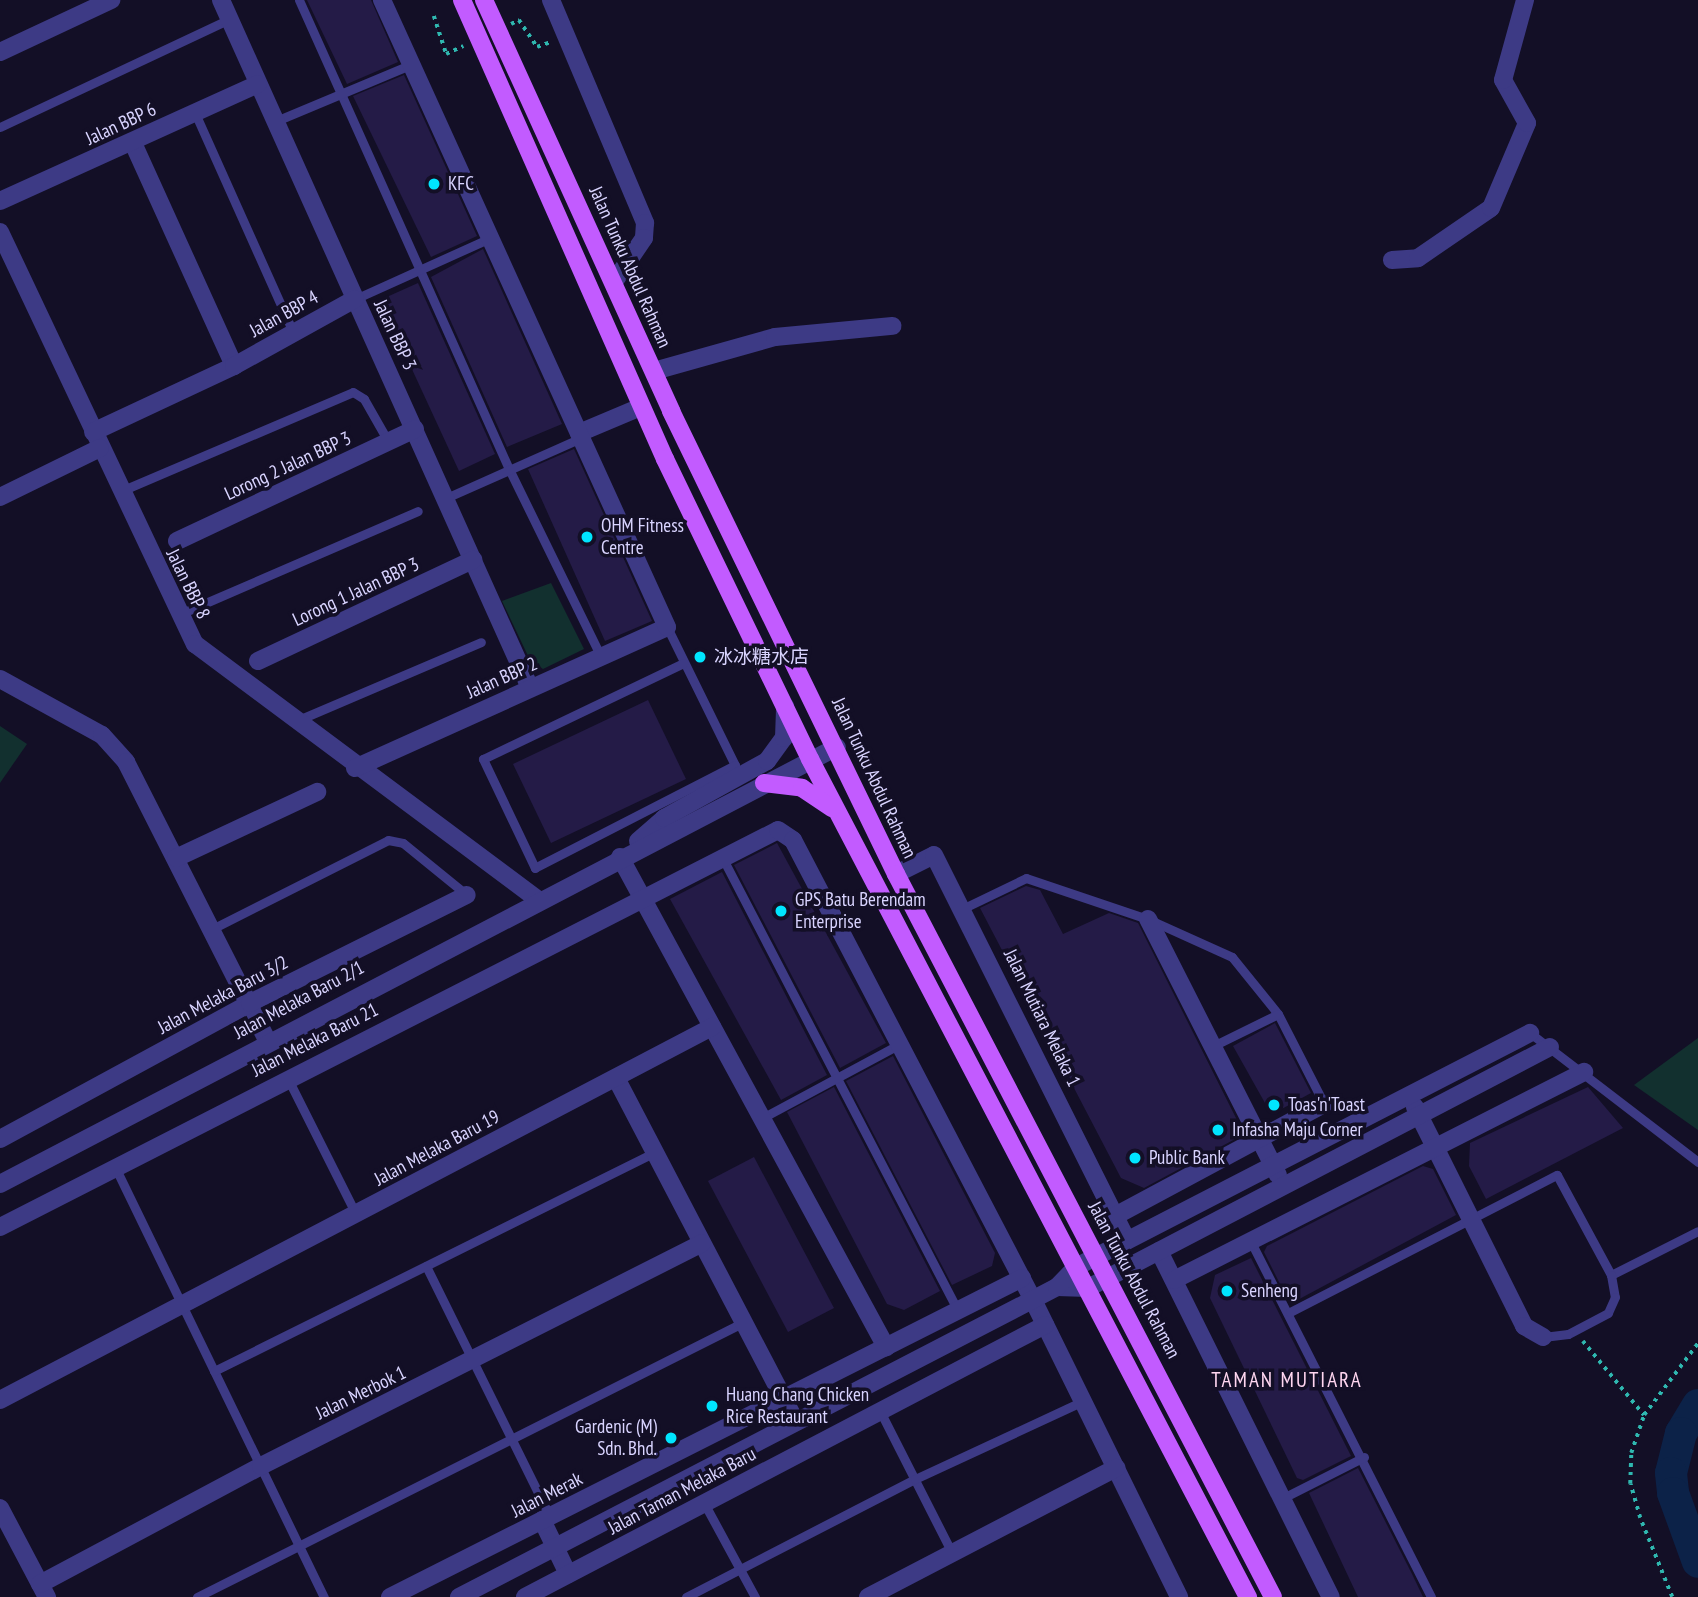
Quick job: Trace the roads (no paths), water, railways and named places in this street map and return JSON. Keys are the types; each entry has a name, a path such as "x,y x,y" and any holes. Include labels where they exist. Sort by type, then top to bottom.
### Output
{"main road":[{"path":"462,0 641,407 810,759 1248,1597"},
{"name":"Jalan Tunku Abdul Rahman","path":"484,0 654,371 896,874 1110,1276 1273,1597"},
{"path":"764,783 817,795 844,821"}],"street":[{"path":"0,52 111,0"},
{"name":"Jalan BBP 3","path":"222,0 530,688"},
{"path":"382,0 667,627"},
{"path":"551,0 645,223 645,238 614,282"},
{"path":"1391,260 1418,258 1490,208 1527,123 1503,80 1525,0"},
{"name":"Jalan BBP 6","path":"0,201 133,143 258,84"},
{"path":"133,143 234,366"},
{"name":"Jalan BBP 8","path":"0,232 178,615 211,658 355,768 537,899"},
{"name":"Jalan BBP 4","path":"0,497 97,440 355,299"},
{"path":"654,371 775,337 892,326"},
{"path":"580,436 641,407"},
{"name":"Lorong 2 Jalan BBP 3","path":"177,541 415,429"},
{"name":"Lorong 1 Jalan BBP 3","path":"258,661 473,560"},
{"name":"Jalan BBP 2","path":"355,768 667,627"},
{"path":"0,679 102,735 126,762 267,1040"},
{"path":"620,857 664,818 767,761 785,738 785,705"},
{"path":"620,857 837,747"},
{"path":"176,858 317,792"},
{"name":"Jalan Melaka Baru 21","path":"4,1225 770,831 793,840 1033,1300"},
{"name":"Jalan Mutiara Melaka 1","path":"896,874 934,855 964,908 1128,1240"},
{"path":"620,857 886,1347"},
{"name":"Jalan Melaka Baru 2/1","path":"0,1184 267,1040 620,857"},
{"name":"Jalan Melaka Baru 3/2","path":"0,1139 250,1003 467,895"},
{"path":"1148,919 1283,1186"},
{"name":"Jalan Melaka Baru 19","path":"0,1400 712,1027"},
{"path":"459,1597 1033,1300 1057,1287 1076,1267 1098,1255 1530,1032"},
{"path":"1057,1287 1088,1288 1550,1047"},
{"path":"1174,1280 1584,1072"},
{"path":"616,1078 796,1422"},
{"path":"1409,1095 1474,1219 1524,1326 1543,1337"},
{"path":"1115,1216 1324,1104"},
{"name":"Jalan Merbok 1","path":"43,1591 261,1466 473,1362 702,1243"},
{"path":"1159,1251 1331,1597"},
{"name":"Jalan Merak","path":"390,1597 1022,1278"},
{"path":"1033,1300 1179,1597"},
{"name":"Jalan Taman Melaka Baru","path":"532,1595 1045,1325"},
{"path":"869,1597 1116,1468"},
{"path":"691,1476 704,1503"},
{"path":"0,1508 43,1591"},
{"path":"546,1519 568,1574"}],"lane":[{"path":"299,0 509,469 601,657"},
{"path":"0,127 230,19"},
{"path":"276,121 412,64"},
{"path":"195,113 294,334"},
{"path":"355,299 491,238"},
{"path":"121,491 354,392 364,399 389,443"},
{"path":"446,498 580,436"},
{"path":"178,615 418,511"},
{"path":"667,627 682,663 734,765 535,868 483,759 682,663"},
{"path":"294,721 481,642"},
{"path":"212,929 388,840 403,844 467,895"},
{"path":"722,857 958,1311"},
{"path":"964,908 1026,878 1148,919 1232,957 1278,1014 1324,1104"},
{"path":"1211,1047 1278,1014"},
{"path":"1530,1032 1698,1162"},
{"path":"762,1118 900,1044"},
{"path":"288,1078 356,1214"},
{"path":"214,1371 655,1152"},
{"path":"116,1169 324,1597"},
{"path":"1290,1312 1557,1175 1611,1275 1612,1306 1574,1330 1543,1337"},
{"path":"1611,1275 1698,1231"},
{"path":"1250,1240 1364,1457 1431,1597"},
{"path":"426,1266 511,1438 546,1519"},
{"path":"197,1597 744,1322"},
{"path":"686,1597 915,1479 1083,1401"},
{"path":"880,1411 952,1553"},
{"path":"1281,1499 1364,1457"},
{"path":"704,1503 755,1597"}],"waterway":[{"path":"1698,1405 1681,1433 1671,1473 1673,1493 1698,1562"}],"place":[{"name":"KFC","path":"434,184"},
{"name":"OHM Fitness Centre","path":"587,537"},
{"name":"冰冰糖水店","path":"700,657"},
{"name":"GPS Batu Berendam Enterprise","path":"781,911"},
{"name":"Toas'n'Toast","path":"1274,1105"},
{"name":"Infasha Maju Corner","path":"1218,1130"},
{"name":"Public Bank","path":"1135,1158"},
{"name":"Senheng","path":"1227,1291"},
{"name":"Huang Chang Chicken Rice Restaurant","path":"712,1406"},
{"name":"Gardenic (M) Sdn. Bhd.","path":"671,1438"}],"district":[{"name":"TAMAN MUTIARA","path":"1287,1380"}]}
